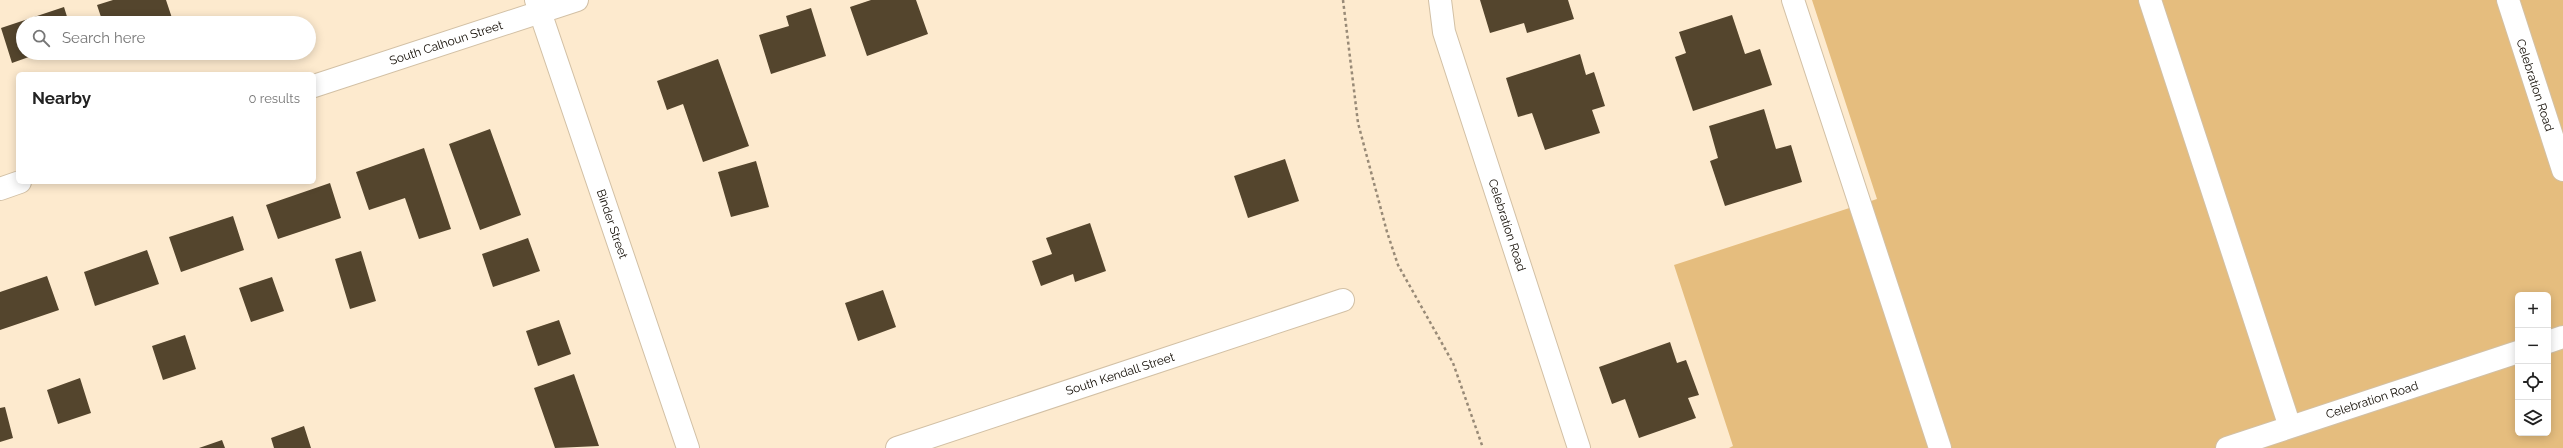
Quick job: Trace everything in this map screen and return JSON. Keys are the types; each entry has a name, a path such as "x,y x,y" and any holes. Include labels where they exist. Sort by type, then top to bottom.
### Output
{"street":[{"name":"South Calhoun Street","path":"316,85 538,6 577,0"},
{"name":"Celebration Road","path":"1440,0 1444,32 1579,448"},
{"path":"1793,0 1940,448"},
{"path":"2150,0 2290,427"},
{"name":"Celebration Road","path":"2508,0 2563,170"},
{"name":"Binder Street","path":"538,6 688,448"},
{"path":"0,189 16,183"},
{"name":"South Kendall Street","path":"898,448 1343,300"},
{"path":"2551,341 2563,337"},
{"name":"Celebration Road","path":"2226,448 2515,353"}],"path":[{"path":"1343,0 1358,123 1387,232 1398,265 1453,363 1484,448"}],"shaded area":[{"path":"1812,0 2563,0 2563,448 1729,448 1733,446 1674,265 1877,199"}],"building":[{"path":"113,0 166,0 171,16 101,16 97,5"},
{"path":"871,0 916,0 928,34 867,56 850,7"},
{"path":"1480,0 1568,0 1574,19 1527,33 1524,23 1490,33"},
{"path":"64,7 67,16 37,16"},
{"path":"811,8 826,56 771,74 759,35 789,26 786,16"},
{"path":"1732,15 1745,54 1760,49 1772,85 1693,111 1675,57 1686,53 1679,32"},
{"path":"16,23 16,60 20,60 12,63 1,28"},
{"path":"1580,54 1586,75 1594,72 1605,106 1592,110 1600,133 1545,150 1532,113 1518,117 1506,78"},
{"path":"718,59 749,146 703,162 683,104 667,110 657,81"},
{"path":"1764,109 1776,149 1791,145 1802,182 1725,206 1710,161 1718,158 1709,126"},
{"path":"490,129 521,215 480,230 449,144"},
{"path":"424,148 451,229 419,239 405,198 369,210 356,172"},
{"path":"1285,159 1299,201 1248,218 1234,176"},
{"path":"756,161 769,207 731,217 718,172"},
{"path":"330,183 341,218 278,239 266,205"},
{"path":"233,216 244,250 181,272 169,237"},
{"path":"1090,223 1106,271 1075,282 1073,274 1041,286 1032,261 1052,254 1046,238"},
{"path":"528,238 540,271 493,287 482,254"},
{"path":"147,250 159,284 95,306 84,272"},
{"path":"361,251 376,301 350,309 335,259"},
{"path":"47,276 59,310 0,330 0,292"},
{"path":"272,277 284,311 251,322 239,288"},
{"path":"883,290 896,327 858,341 845,303"},
{"path":"559,320 571,354 538,366 526,331"},
{"path":"185,335 196,369 163,380 152,346"},
{"path":"1670,342 1677,363 1686,360 1699,395 1688,398 1696,418 1639,438 1625,399 1612,404 1599,367"},
{"path":"574,374 599,446 555,448 534,388"},
{"path":"80,378 91,413 58,424 47,390"},
{"path":"5,407 13,438 0,442 0,408"},
{"path":"304,426 311,448 274,448 271,438"},
{"path":"222,440 225,448 199,448"}]}
